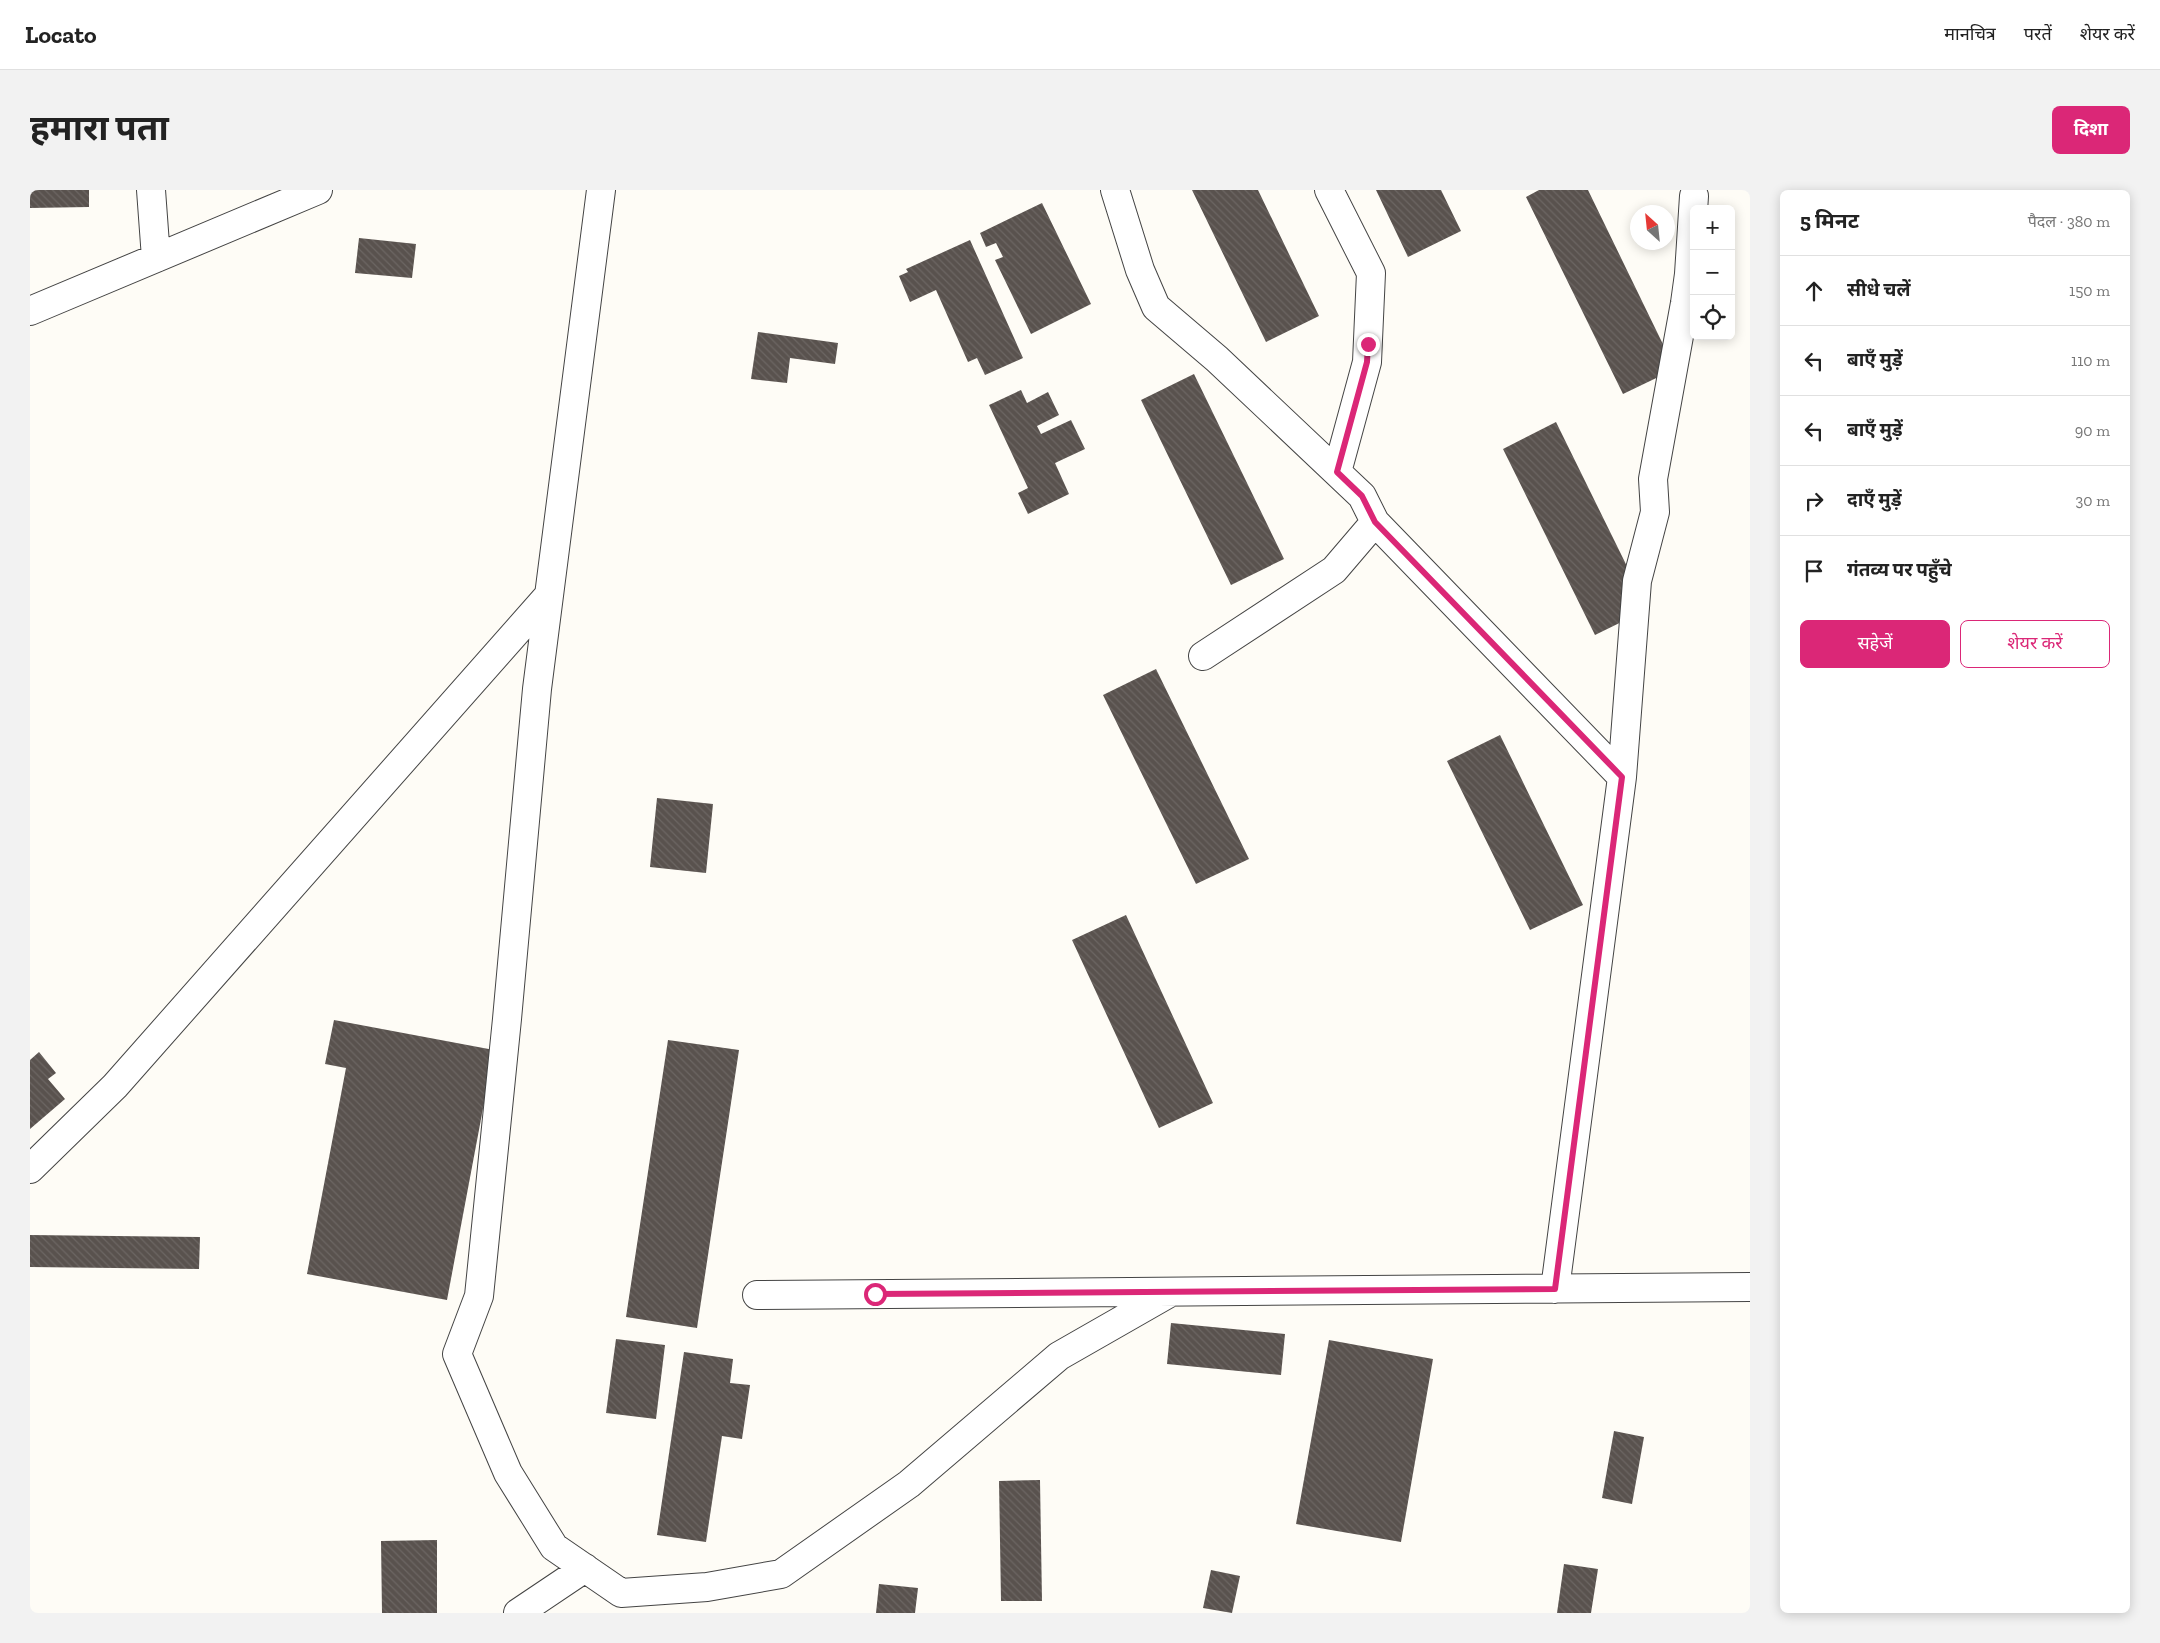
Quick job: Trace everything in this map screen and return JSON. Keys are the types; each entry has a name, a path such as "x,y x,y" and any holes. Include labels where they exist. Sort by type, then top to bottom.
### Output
{"street":[{"path":"151,190 156,258"},
{"path":"30,311 318,190"},
{"path":"601,190 537,689 508,1019 479,1296 457,1354 508,1473 554,1547 621,1593 708,1587 781,1574 909,1484 1059,1356 1171,1292"},
{"path":"1115,190 1140,270 1156,307 1217,359 1362,496 1375,522 1622,777"},
{"path":"1329,190 1372,273 1367,362 1337,472"},
{"path":"1555,1289 1622,777 1637,581 1655,512 1653,479 1688,284 1694,196"},
{"path":"1203,656 1334,570 1375,522"},
{"path":"30,1169 115,1086 549,595"},
{"path":"757,1295 1750,1287"},
{"path":"518,1613 585,1568"}],"building":[{"path":"30,190 89,190 89,207 30,208"},
{"path":"1192,190 1258,190 1319,316 1266,342"},
{"path":"1376,190 1441,190 1461,231 1408,257"},
{"path":"1539,190 1588,190 1675,369 1623,394 1526,197"},
{"path":"1042,203 1091,304 1031,334 995,260 1003,257 996,243 986,247 980,233"},
{"path":"359,238 416,244 412,278 355,273"},
{"path":"970,240 1023,358 985,375 977,358 968,362 936,290 910,302 899,276 908,272 906,269"},
{"path":"758,332 838,343 835,364 790,358 787,383 751,379"},
{"path":"1194,374 1284,559 1231,585 1141,400"},
{"path":"1021,390 1027,403 1048,392 1059,415 1037,426 1041,434 1071,420 1085,449 1055,463 1069,494 1028,514 1018,493 1028,488 989,405"},
{"path":"1556,422 1648,609 1595,635 1503,449"},
{"path":"1156,669 1249,859 1196,884 1103,695"},
{"path":"1500,735 1583,905 1530,930 1447,761"},
{"path":"657,798 713,804 706,873 650,867"},
{"path":"1126,915 1213,1103 1159,1128 1072,940"},
{"path":"334,1020 494,1050 447,1300 307,1274 346,1068 325,1064"},
{"path":"668,1040 739,1050 697,1328 626,1317"},
{"path":"39,1052 56,1073 48,1079 65,1099 30,1129 30,1060"},
{"path":"30,1235 200,1237 199,1269 30,1267"},
{"path":"1171,1323 1285,1334 1281,1375 1167,1364"},
{"path":"616,1339 665,1345 656,1419 606,1413"},
{"path":"1329,1340 1433,1359 1401,1542 1296,1524"},
{"path":"684,1352 733,1359 730,1383 750,1385 742,1439 722,1436 706,1542 657,1535"},
{"path":"1614,1431 1644,1437 1632,1504 1602,1498"},
{"path":"1040,1480 1042,1601 1001,1601 999,1481"},
{"path":"437,1540 437,1613 382,1613 381,1541"},
{"path":"1564,1564 1598,1569 1591,1613 1557,1613"},
{"path":"1211,1570 1240,1576 1232,1613 1203,1608"},
{"path":"879,1584 918,1588 915,1613 876,1613"}],"route":[{"path":"875,1294 1555,1289 1622,777 1375,522 1362,496 1337,472 1367,362 1368,344"}]}
